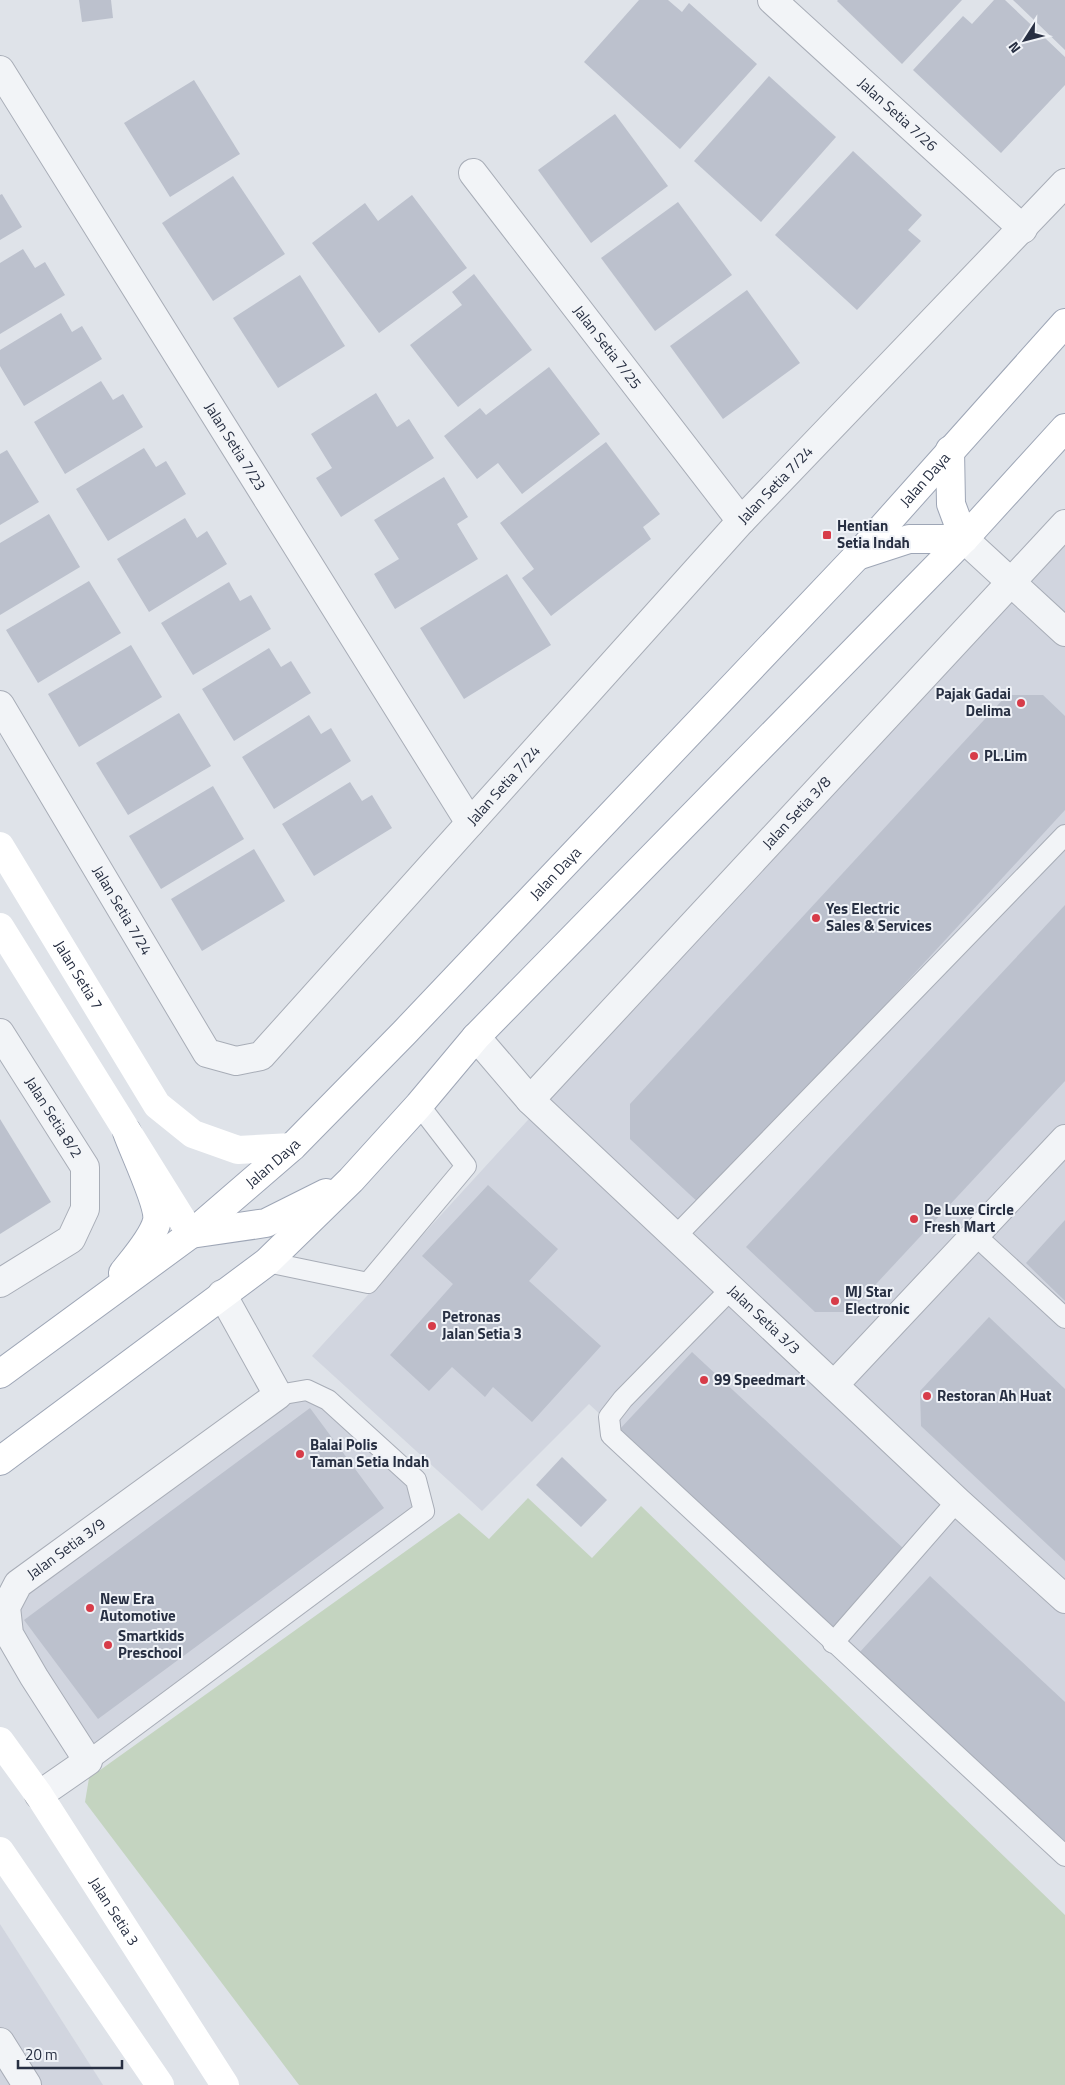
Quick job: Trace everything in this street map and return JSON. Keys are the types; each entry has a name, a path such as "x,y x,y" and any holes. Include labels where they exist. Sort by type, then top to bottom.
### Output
{"main road":[{"name":"Jalan Daya","path":"0,1374 191,1234 292,1147 411,1026 856,556 1065,323"},
{"path":"0,1461 267,1262 351,1180 476,1038 964,539 1065,428"},
{"path":"950,450 951,504 964,539"},
{"path":"856,556 910,539 964,539"},
{"name":"Jalan Setia 7","path":"0,846 157,1105 194,1134 238,1150 292,1147"},
{"path":"0,927 191,1234 266,1223 351,1180"},
{"path":"105,1296 143,1247 157,1222 155,1205 126,1132"},
{"name":"Jalan Setia 3","path":"0,1741 39,1796 220,2084"},
{"path":"0,1851 160,2085"}],"street":[{"name":"Jalan Setia 7/26","path":"772,0 1023,229"},
{"name":"Jalan Setia 7/23","path":"0,70 470,823"},
{"name":"Jalan Setia 7/25","path":"472,173 740,522"},
{"name":"Jalan Setia 7/24","path":"0,705 207,1053 236,1061 261,1056 740,522 1023,229 1065,183"},
{"name":"Jalan Setia 3/8","path":"530,1100 1065,524"},
{"path":"964,539 1065,632"},
{"name":"Jalan Setia 8/2","path":"0,1032 86,1167 85,1209 72,1239 0,1283"},
{"name":"Jalan Setia 3/3","path":"476,1038 530,1100 957,1501 1065,1599"},
{"path":"834,1384 1065,1139"},
{"path":"222,1294 278,1395"},
{"name":"Jalan Setia 3/9","path":"88,1761 9,1634 6,1607 18,1584 278,1395"},
{"path":"39,1796 88,1761"},
{"path":"0,2042 26,2085"}],"lane":[{"path":"675,1237 1065,835"},
{"path":"267,1262 368,1283 466,1166 419,1105"},
{"path":"975,1235 1065,1318"},
{"path":"732,1288 623,1399 609,1417 611,1435 833,1643 1065,1856"},
{"path":"88,1761 424,1511 416,1480 328,1400 307,1390 278,1395"},
{"path":"833,1643 957,1501"}],"shaded area":[{"path":"1065,545 1065,1845 589,1404 482,1511 312,1356 559,1086"},
{"path":"309,1381 422,1476 432,1516 81,1775 0,1594"},
{"path":"0,1924 103,2085 0,2085"}],"green space":[{"path":"528,1498 592,1558 641,1506 1065,1915 1065,2085 299,2085 85,1802 89,1778 459,1513 489,1539"}],"building":[{"path":"79,0 111,0 113,18 82,22"},
{"path":"639,0 668,0 682,12 689,3 757,64 680,149 584,62"},
{"path":"838,0 962,0 902,64"},
{"path":"994,0 1005,0 1065,57 1065,85 1001,153 913,70 963,16 972,24"},
{"path":"1013,0 1065,0 1065,50 1035,21"},
{"path":"769,76 836,137 761,222 694,161"},
{"path":"194,80 240,154 170,197 124,123"},
{"path":"615,114 668,186 591,243 538,170"},
{"path":"853,151 922,215 908,230 921,241 857,310 775,235"},
{"path":"233,176 285,254 213,301 162,223"},
{"path":"2,194 22,227 0,240 0,195"},
{"path":"412,195 467,268 379,333 312,243 365,203 378,221"},
{"path":"678,202 732,275 655,331 601,258"},
{"path":"23,249 35,268 45,262 65,295 0,334 0,263"},
{"path":"474,274 532,350 458,407 410,345 462,305 452,292"},
{"path":"300,275 345,346 278,388 233,318"},
{"path":"747,290 800,363 723,419 670,346"},
{"path":"61,313 72,332 82,326 102,359 24,406 0,366 0,350"},
{"path":"549,367 600,434 522,494 498,463 477,479 444,436 480,408 486,415"},
{"path":"101,381 113,400 123,394 143,427 65,474 34,422"},
{"path":"376,393 397,427 409,419 434,458 341,517 316,478 332,468 311,434"},
{"path":"606,442 660,514 643,527 651,539 551,616 522,578 534,569 500,523"},
{"path":"144,448 156,467 166,461 186,494 108,541 76,489"},
{"path":"7,450 39,502 0,525 0,454"},
{"path":"444,477 468,517 457,524 478,559 395,609 374,574 399,559 374,520"},
{"path":"49,514 80,567 0,615 0,543"},
{"path":"185,518 197,538 207,531 227,564 149,612 117,559"},
{"path":"507,574 551,645 464,699 420,628"},
{"path":"89,581 121,633 38,683 6,630"},
{"path":"229,582 240,601 251,595 271,629 193,675 161,623"},
{"path":"131,645 162,697 79,747 48,694"},
{"path":"269,648 281,667 291,661 311,693 234,741 202,689"},
{"path":"1007,695 1043,695 1065,716 1065,810 701,1205 630,1139 630,1104"},
{"path":"179,713 211,766 128,815 96,763"},
{"path":"309,715 321,734 331,728 351,761 274,809 242,757"},
{"path":"350,782 362,801 372,795 392,828 314,876 282,824"},
{"path":"213,786 244,839 161,889 129,836"},
{"path":"254,849 285,901 202,951 171,899"},
{"path":"1065,905 1065,1081 850,1312 815,1312 746,1247"},
{"path":"0,1119 51,1202 0,1234"},
{"path":"488,1185 558,1249 529,1281 601,1346 532,1422 493,1387 485,1397 452,1367 429,1391 390,1355 453,1284 422,1256"},
{"path":"1065,1220 1065,1301 1026,1263"},
{"path":"989,1317 1065,1389 1065,1561 921,1426 920,1391"},
{"path":"692,1352 904,1549 831,1629 618,1431"},
{"path":"310,1408 384,1508 98,1719 24,1620"},
{"path":"562,1457 607,1500 581,1527 536,1485"},
{"path":"930,1576 1065,1702 1065,1846 858,1654"}],"place":[{"name":"Hentian Setia Indah","path":"827,535"},
{"name":"Pajak Gadai Delima","path":"1021,703"},
{"name":"PL.Lim","path":"974,756"},
{"name":"Yes Electric Sales & Services","path":"816,918"},
{"name":"De Luxe Circle Fresh Mart","path":"914,1219"},
{"name":"MJ Star Electronic","path":"835,1301"},
{"name":"Petronas Jalan Setia 3","path":"432,1326"},
{"name":"99 Speedmart","path":"704,1380"},
{"name":"Restoran Ah Huat","path":"927,1396"},
{"name":"Balai Polis Taman Setia Indah","path":"300,1454"},
{"name":"New Era Automotive","path":"90,1608"},
{"name":"Smartkids Preschool","path":"108,1645"}]}
